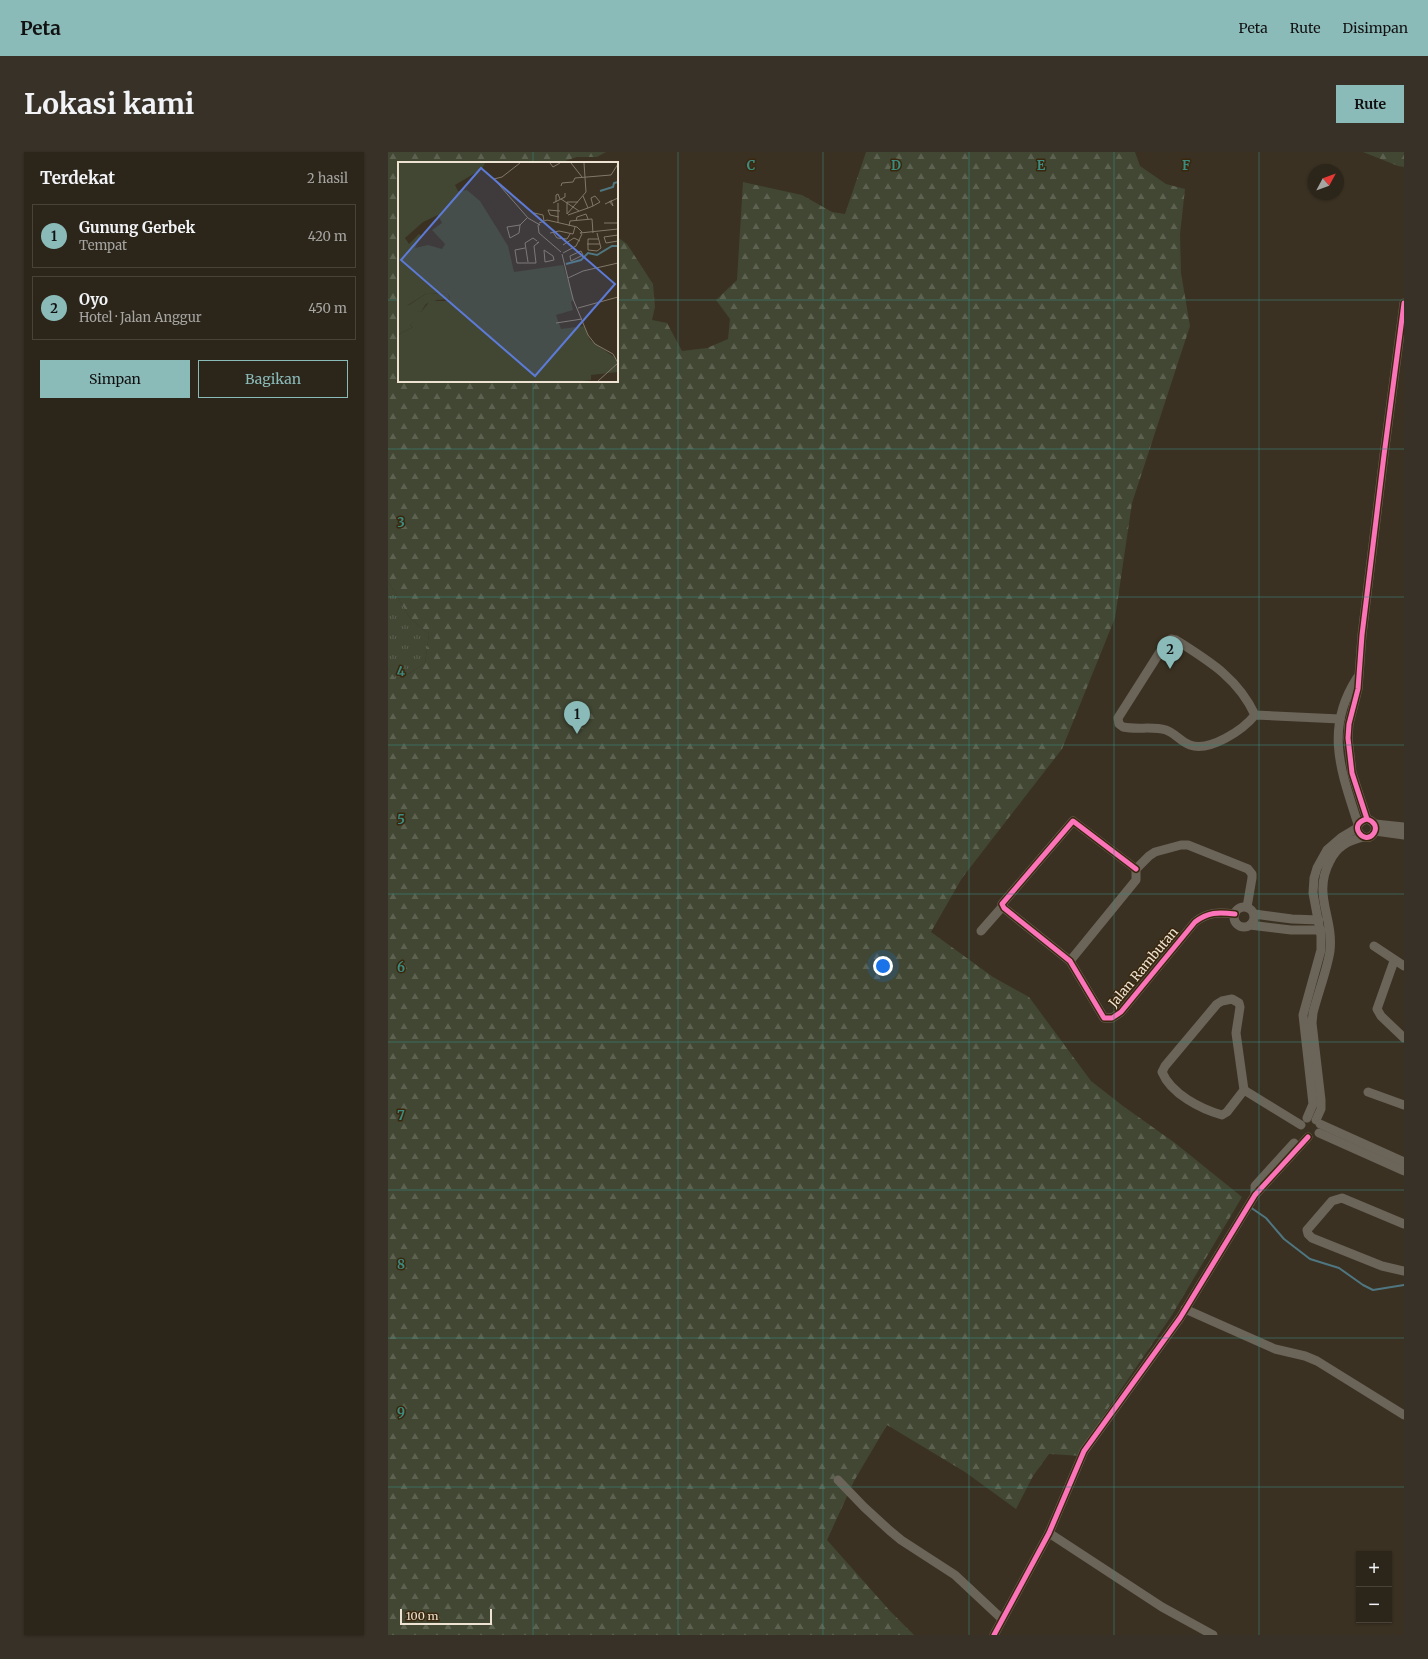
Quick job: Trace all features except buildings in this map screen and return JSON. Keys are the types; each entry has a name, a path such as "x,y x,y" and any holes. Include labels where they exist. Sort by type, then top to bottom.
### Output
{"street":[{"path":"994,1635 1049,1533 1078,1464 1090,1443 1183,1312 1254,1197 1311,1127 1321,1109 1312,1023 1313,1013 1330,952 1330,937 1317,886 1336,851 1349,840 1373,835 1366,825 1338,752 1338,730 1340,719 1358,678 1384,455 1404,303"},
{"path":"1171,639 1176,640 1217,667 1239,689 1255,715 1245,726 1206,746 1186,743 1166,730 1123,727 1119,724 1118,718 1119,714 1165,644 1171,639"},
{"path":"1349,780 1348,738 1354,690"},
{"path":"1255,715 1340,719"},
{"path":"982,931 1003,906 1002,904 1006,899 1073,821 1136,869"},
{"path":"1366,825 1404,835"},
{"path":"1363,837 1359,833 1366,825"},
{"path":"1311,1127 1313,1104 1303,1015 1321,950 1321,930 1316,868 1327,850 1342,837 1366,825 1404,827"},
{"path":"1003,906 1070,961 1136,880 1136,869 1149,856 1155,852 1173,846 1188,846 1250,871 1252,878 1250,910 1254,920 1250,925"},
{"path":"1319,920 1292,919 1250,910 1238,909 1235,914 1235,920 1239,925 1245,927 1250,925 1291,930 1321,930"},
{"name":"Jalan Rambutan","path":"1070,961 1101,1015 1104,1018 1112,1018 1121,1012 1195,922 1213,912 1235,914"},
{"path":"1374,946 1394,961 1404,966"},
{"path":"1394,961 1378,1009 1381,1016 1404,1038"},
{"path":"1227,1000 1236,1001 1240,1007 1236,1033 1244,1090 1227,1112 1220,1114 1186,1099 1165,1078 1162,1072 1165,1066 1217,1004 1227,1000"},
{"path":"1244,1090 1311,1127 1404,1171"},
{"path":"1368,1092 1404,1105"},
{"path":"1311,1127 1404,1162"},
{"path":"1404,1224 1342,1198 1338,1198 1332,1201 1307,1230 1308,1234 1312,1238 1382,1266 1404,1271"},
{"path":"1183,1312 1275,1349 1317,1361 1404,1415"},
{"path":"838,1480 864,1507 895,1535 955,1575 1002,1619"},
{"path":"1049,1533 1162,1607 1213,1635"}],"green space":[{"path":"388,152 606,152 597,157 577,157 562,162 398,162 398,382 618,382 618,238 627,244 653,284 655,307 652,320 667,323 682,351 707,348 728,339 730,319 716,300 737,280 743,182 802,195 832,212 845,214 866,152 1135,152 1140,166 1166,184 1185,189 1180,234 1181,273 1190,326 1132,503 1115,618 1062,749 962,878 931,932 993,977 1029,997 1091,1081 1175,1143 1242,1197 1172,1315 1107,1410 1082,1456 1049,1454 1033,1476 1016,1509 965,1472 887,1425 854,1481 827,1540 890,1611 914,1635 388,1635 388,668 396,679 405,676 425,663 429,634 410,618 388,581"},
{"path":"1363,152 1404,152 1404,167 1398,166"},
{"path":"388,581 410,618 429,634 425,663 405,676 396,679 388,668"}],"waterway":[{"path":"1250,1207 1266,1218 1284,1239 1310,1259 1339,1268 1363,1285 1373,1290 1404,1285"}],"cycle path":[{"path":"1367,819 1358,825 1358,829 1362,836 1370,837 1374,833 1375,826 1373,822 1367,819 1352,773 1348,738 1349,724 1358,689 1362,635 1404,303"},
{"path":"1136,869 1073,821 1002,904 1004,908 1070,961 1104,1018 1112,1018 1121,1012 1195,922 1204,916 1223,913 1235,914"},
{"path":"994,1635 1049,1533 1084,1451 1180,1318 1255,1195 1308,1137"}],"place":[{"name":"Oyo","path":"1170,669"},
{"name":"Gunung Gerbek","path":"577,734"}]}
